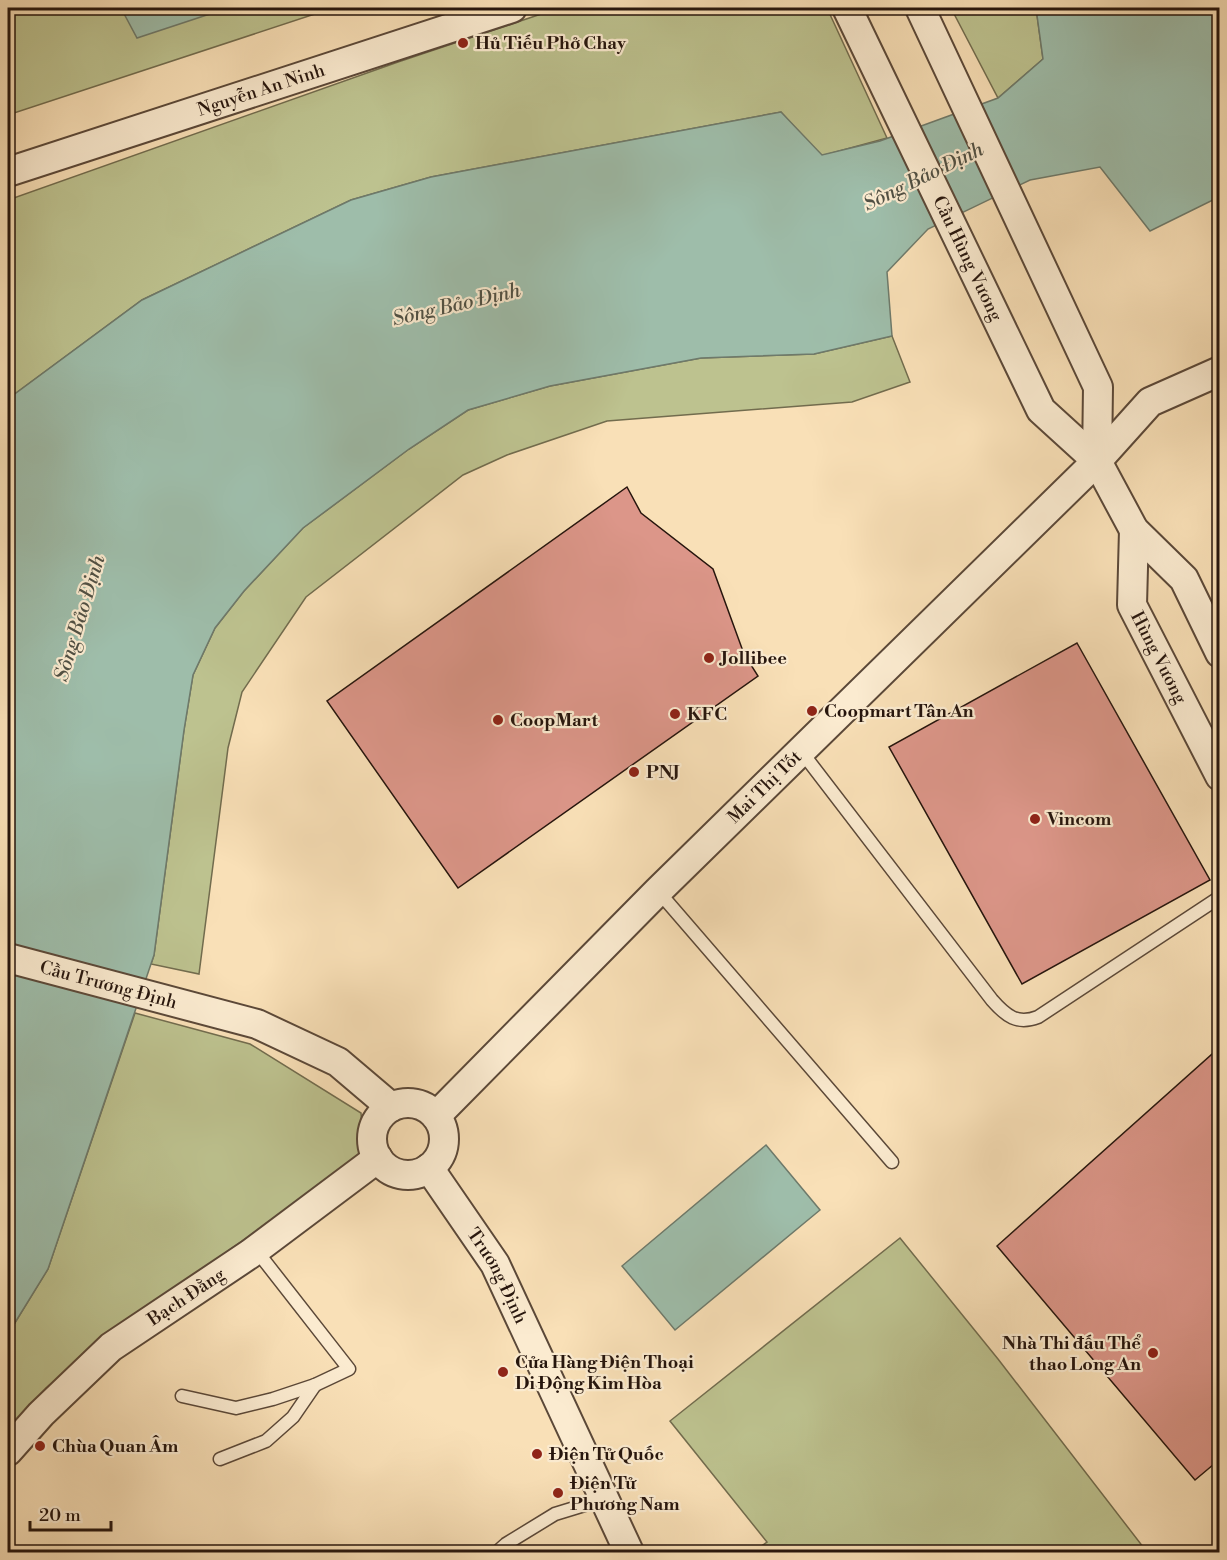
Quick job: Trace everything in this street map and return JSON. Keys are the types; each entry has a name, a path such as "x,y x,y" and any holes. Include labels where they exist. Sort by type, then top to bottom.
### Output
{"street":[{"name":"Nguyễn An Ninh","path":"8,172 512,8"},
{"name":"Cầu Hùng Vương","path":"847,8 1041,410"},
{"name":"Hùng Vương","path":"920,8 1098,387 1097,461"},
{"name":"Mai Thị Tốt","path":"436,1116 658,891 1097,461 1150,402 1220,370"},
{"name":"Hùng Vương","path":"1041,410 1097,461 1134,530 1184,579 1220,653"},
{"name":"Hùng Vương","path":"1134,530 1132,605 1220,776"},
{"name":"Cầu Trương Định","path":"8,958 257,1024 338,1062 391,1107"},
{"path":"402,1103 426,1108 436,1116 442,1126 444,1138 437,1160 429,1168 418,1173 406,1174 385,1167 373,1147 372,1135 375,1124 382,1114 402,1103"},
{"name":"Bạch Đằng","path":"8,1451 41,1414 111,1347 256,1250 378,1158"},
{"name":"Trương Định","path":"429,1168 495,1264 630,1552"}],"lane":[{"path":"801,751 1000,1010 1020,1021 1038,1017 1220,897"},
{"path":"658,891 892,1162"},
{"path":"182,1396 236,1408 315,1385 349,1368 256,1250"},
{"path":"220,1459 266,1441 293,1418 315,1385"},
{"path":"497,1552 555,1514 604,1498"}],"green space":[{"path":"8,8 333,8 8,115"},
{"path":"559,8 827,8 887,138 821,156 781,112 431,177 351,200 142,300 8,399 8,200 398,62"},
{"path":"951,8 1036,8 1043,59 998,98"},
{"path":"892,336 910,382 852,402 607,421 507,455 463,475 306,597 242,692 228,748 199,974 151,964 193,675 215,628 244,591 303,528 409,449 468,410 550,386 701,358 814,354"},
{"path":"135,1013 250,1044 361,1113 364,1155 112,1333 46,1388 8,1431 8,1334 48,1269"},
{"path":"900,1238 998,1359 1147,1552 753,1552 767,1542 670,1421"}],"water":[{"path":"121,8 228,8 137,38"},
{"name":"Sông Bảo Định","path":"1036,8 1219,8 1219,197 1150,231 1100,167 1030,180 928,229 887,272 892,336 814,354 701,358 550,386 468,410 409,449 303,528 244,591 215,628 193,675 154,955 48,1269 8,1334 8,399 142,300 351,200 431,177 781,112 822,155 880,141 998,98 1043,59"},
{"path":"766,1145 820,1210 675,1330 622,1266"}],"building":[{"path":"627,487 641,513 713,569 744,654 758,676 458,888 327,701"},
{"name":"Vincom","path":"1077,643 1210,880 1022,984 889,747"},
{"name":"Nhà Thi đấu Thể thao Long An","path":"1220,1047 1220,1459 1195,1480 997,1246"}],"place":[{"name":"Hủ Tiếu Phở Chay","path":"463,43"},
{"name":"Jollibee","path":"709,658"},
{"name":"Coopmart Tân An","path":"812,711"},
{"name":"KFC","path":"675,714"},
{"name":"CoopMart","path":"498,720"},
{"name":"PNJ","path":"634,772"},
{"name":"Vincom","path":"1035,819"},
{"name":"Nhà Thi đấu Thể thao Long An","path":"1153,1353"},
{"name":"Cửa Hàng Điện Thoại Di Động Kim Hòa","path":"503,1372"},
{"name":"Chùa Quan Âm","path":"40,1446"},
{"name":"Điện Tử Quốc","path":"537,1454"},
{"name":"Điện Tử Phương Nam","path":"558,1493"}]}
